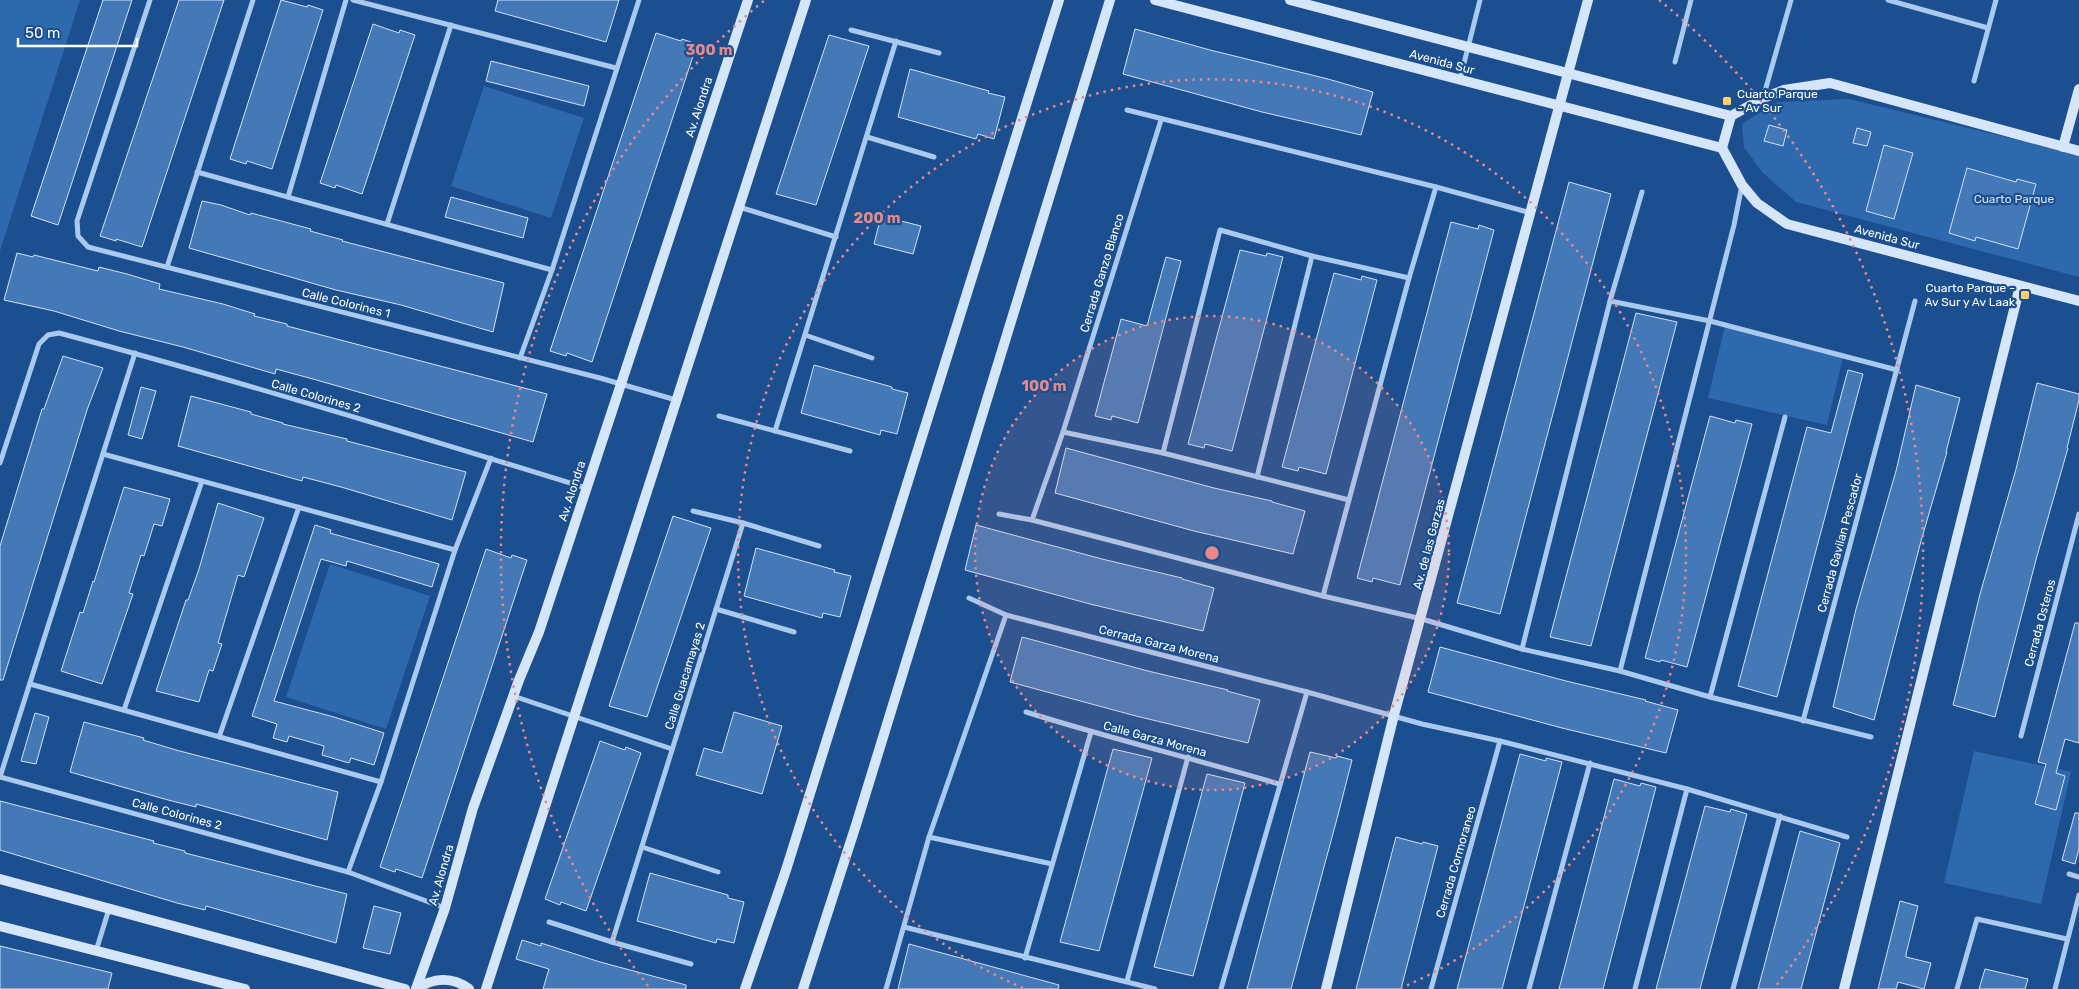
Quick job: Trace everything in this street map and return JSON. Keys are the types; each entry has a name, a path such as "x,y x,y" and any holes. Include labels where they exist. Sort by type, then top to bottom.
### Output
{"main road":[{"name":"Av. Alondra","path":"416,989 445,908 473,808 539,632 747,0"},
{"path":"486,989 806,0"},
{"path":"745,989 792,851 1060,0"},
{"path":"803,989 859,816 1110,0"},
{"name":"Avenida Sur","path":"1155,0 1722,148 1742,185 1757,203 1788,224 2079,301"},
{"name":"Avenida Sur","path":"1290,0 1732,116"},
{"path":"1570,73 1588,0"},
{"name":"Av. de las Garzas","path":"1326,989 1394,715 1422,619 1570,73"},
{"path":"1722,148 1732,116 1764,98 1784,90 1830,83 2079,151"},
{"path":"2063,147 2079,89"},
{"path":"1844,989 2020,286"},
{"path":"0,879 405,989"},
{"path":"0,926 245,989"},
{"path":"416,989 425,983 447,980 457,982 469,989"}],"street":[{"name":"Calle Colorines 1","path":"150,0 76,221 78,236 88,247 600,378 676,400"},
{"path":"167,267 253,0"},
{"path":"288,197 346,0"},
{"path":"353,0 616,68"},
{"path":"520,358 552,270 639,0"},
{"path":"1460,80 1480,0"},
{"path":"1675,62 1691,0"},
{"path":"1764,98 1791,0"},
{"path":"1888,0 1988,28"},
{"path":"1974,81 1996,0"},
{"path":"387,224 451,25"},
{"path":"852,30 939,53"},
{"path":"774,431 896,41"},
{"path":"1127,110 1436,187 1531,214"},
{"name":"Cerrada Ganzo Blanco","path":"1032,520 1063,432 1161,120"},
{"path":"867,137 934,157"},
{"path":"197,172 552,270"},
{"path":"1620,671 1710,321 1742,185"},
{"path":"1323,596 1409,278 1436,187"},
{"path":"1522,649 1610,301 1642,192"},
{"path":"739,207 836,237"},
{"path":"1164,453 1220,230 1312,256 1409,278"},
{"path":"1257,477 1312,256"},
{"path":"1610,301 1710,321 1897,370"},
{"name":"Cerrada Gavilan Pescador","path":"1803,721 1915,301"},
{"name":"Calle Colorines 2","path":"0,463 39,344 48,335 59,333 135,353 586,488"},
{"path":"805,335 872,358"},
{"name":"Calle Colorines 2","path":"135,353 0,777 348,872 445,908"},
{"path":"719,416 850,451"},
{"path":"1710,697 1785,417"},
{"path":"1063,432 1164,453 1349,500"},
{"path":"103,454 455,550"},
{"path":"348,872 381,782 455,550 491,458"},
{"path":"124,710 202,481"},
{"path":"219,737 299,507"},
{"path":"693,511 743,523 819,546"},
{"path":"999,514 1032,520 1323,596 1422,619 1522,649 1620,671 1710,697 1871,737"},
{"name":"Cerrada Osteros","path":"2021,736 2079,514"},
{"name":"Calle Guacamayas 2","path":"612,942 743,523"},
{"name":"Cerrada Garza Morena","path":"969,598 1006,615 1394,715"},
{"name":"Calle Guacamayas 2","path":"716,609 794,632"},
{"path":"886,989 929,837 1006,615"},
{"path":"30,684 381,782"},
{"path":"1221,989 1307,692"},
{"name":"Calle Guacamayas 2","path":"514,696 672,749"},
{"name":"Calle Garza Morena","path":"1026,712 1279,784"},
{"path":"1394,715 1422,724 1590,763 1687,789 1847,837"},
{"path":"1025,958 1091,732"},
{"name":"Cerrada Cormoraneo","path":"1431,989 1500,741"},
{"path":"1126,981 1188,757"},
{"path":"1529,989 1590,763"},
{"path":"1635,989 1687,789"},
{"path":"1733,989 1780,816"},
{"path":"929,837 1052,864"},
{"path":"642,847 718,872"},
{"path":"2069,874 2079,877"},
{"path":"2054,989 2079,895"},
{"path":"96,952 110,908"},
{"path":"1957,989 1977,919 2067,940"},
{"path":"549,922 691,964"},
{"path":"904,927 1156,989"}],"green space":[{"path":"0,0 80,0 0,251"},
{"path":"484,86 584,118 551,218 451,186"},
{"name":"Cuarto Parque","path":"1849,99 2079,155 2079,277 1796,202 1762,172 1744,147 1742,124 1777,102"},
{"path":"1725,326 1844,353 1827,425 1708,398"},
{"path":"330,564 430,596 386,729 286,697"},
{"path":"1974,751 2071,772 2041,904 1944,883"}],"building":[{"path":"103,0 132,0 58,225 31,216"},
{"path":"179,0 224,0 142,247 100,236"},
{"path":"281,0 323,10 272,169 247,161 246,164 230,159"},
{"path":"498,0 619,0 606,42 495,11"},
{"path":"373,24 399,33 400,30 415,35 362,194 336,185 335,188 320,183"},
{"path":"1135,29 1373,92 1361,135 1262,112 1123,74"},
{"path":"656,33 697,44 592,362 567,353 566,356 550,351"},
{"path":"829,35 869,46 816,205 776,194"},
{"path":"491,61 589,86 584,106 486,81"},
{"path":"910,69 1005,97 994,139 978,134 976,139 898,117"},
{"path":"1769,125 1787,130 1783,146 1764,141"},
{"path":"1857,128 1871,132 1867,146 1853,143"},
{"path":"1884,145 1913,153 1894,219 1866,211"},
{"path":"1967,168 2016,182 2017,179 2036,184 2018,249 1976,237 1975,241 1949,233"},
{"path":"1569,182 1611,194 1500,614 1457,603"},
{"path":"451,197 528,218 523,238 445,217"},
{"path":"202,201 250,215 251,213 311,229 310,231 342,241 504,283 493,332 401,305 336,290 189,248"},
{"path":"881,216 921,226 913,254 874,244"},
{"path":"1451,222 1478,229 1479,225 1494,230 1400,585 1373,578 1372,582 1357,578"},
{"path":"1240,250 1266,256 1267,253 1283,257 1232,451 1205,444 1204,448 1188,444"},
{"path":"17,253 33,257 34,255 98,271 99,267 127,274 160,284 159,289 223,304 255,314 254,316 287,324 287,326 547,394 533,442 276,369 275,374 54,311 4,300"},
{"path":"1166,257 1181,261 1138,423 1112,416 1111,420 1095,416 1121,319 1147,326"},
{"path":"1334,273 1361,280 1362,276 1377,280 1326,474 1299,467 1298,471 1282,467"},
{"path":"1636,313 1677,322 1591,646 1550,637"},
{"path":"63,356 103,368 87,410 3,680 0,680 0,546 42,409 44,409"},
{"path":"814,365 908,393 897,434 881,430 880,435 801,413"},
{"path":"1848,370 1863,374 1777,697 1738,686 1807,427 1831,433"},
{"path":"2037,383 2079,394 2079,400 2068,448 2037,556 1995,717 1953,705 1980,594 2016,469"},
{"path":"1916,385 1960,398 1874,720 1833,707 1856,609 1896,471"},
{"path":"141,387 156,391 142,439 128,435"},
{"path":"191,396 251,412 251,414 283,424 347,439 347,441 466,472 452,520 341,487 303,477 302,481 178,446"},
{"path":"1710,416 1735,423 1736,420 1752,424 1687,667 1645,658"},
{"path":"1066,448 1305,511 1293,554 1194,531 1055,493"},
{"path":"124,487 170,499 162,526 154,524 144,556 141,555 129,593 133,594 102,684 61,671 80,612 83,613 94,582"},
{"path":"218,503 264,518 244,577 238,575 218,643 222,644 213,671 209,670 199,702 156,691 186,600 188,600 199,569"},
{"path":"673,516 711,528 647,717 609,706"},
{"path":"315,525 331,530 330,533 439,564 432,587 347,561 346,566 321,559 274,701 384,733 374,765 351,758 349,763 322,755 324,746 289,736 287,742 273,738 277,724 252,716"},
{"path":"976,525 1214,588 1203,631 1090,604 965,570"},
{"path":"756,548 851,576 840,617 823,613 822,618 744,596"},
{"path":"486,549 511,558 512,555 527,560 422,878 396,869 395,872 380,867"},
{"path":"2075,623 2079,623 2079,743 2065,739 2056,773 2065,776 2056,810 2035,804 2046,764 2038,762"},
{"path":"1022,637 1260,700 1248,743 1136,716 1010,682"},
{"path":"1440,647 1678,710 1666,753 1562,728 1428,692"},
{"path":"734,712 782,726 762,794 696,775 704,748 722,753"},
{"path":"35,713 49,717 36,764 21,761"},
{"path":"84,722 144,738 143,740 176,750 338,792 327,840 196,804 196,807 168,800 70,772"},
{"path":"600,741 625,750 626,747 641,753 586,911 561,902 560,905 545,899"},
{"path":"1113,749 1152,758 1099,951 1060,942"},
{"path":"1310,752 1352,760 1338,815 1291,989 1247,989"},
{"path":"1520,754 1546,761 1546,758 1562,762 1502,989 1457,989"},
{"path":"1207,774 1245,783 1193,976 1154,967"},
{"path":"1614,779 1640,786 1641,783 1656,787 1603,989 1559,989"},
{"path":"0,801 154,841 153,843 185,851 185,853 347,894 336,943 206,906 205,910 177,903 0,850"},
{"path":"1705,806 1730,812 1731,809 1747,814 1700,989 1656,989"},
{"path":"2075,813 2079,813 2079,849 2075,864 2062,860"},
{"path":"1800,831 1840,843 1801,989 1758,989"},
{"path":"1396,837 1438,846 1401,989 1356,989"},
{"path":"650,873 728,895 728,898 744,902 734,943 717,939 716,943 637,921"},
{"path":"1900,901 1918,906 1906,957 1931,963 1924,989 1898,982 1896,989 1878,989"},
{"path":"374,906 401,913 390,954 363,948"},
{"path":"522,940 541,946 541,943 600,962 686,985 686,989 543,989 549,969 516,959"},
{"path":"909,944 1059,985 1058,989 898,989"},
{"path":"0,946 112,973 108,989 0,989"},
{"path":"1985,969 2028,979 2025,989 1979,989"}],"place":[{"name":"Cuarto Parque - Av Sur","path":"1727,101"},
{"name":"Cuarto Parque - Av Sur y Av Laak","path":"2025,295"}]}
